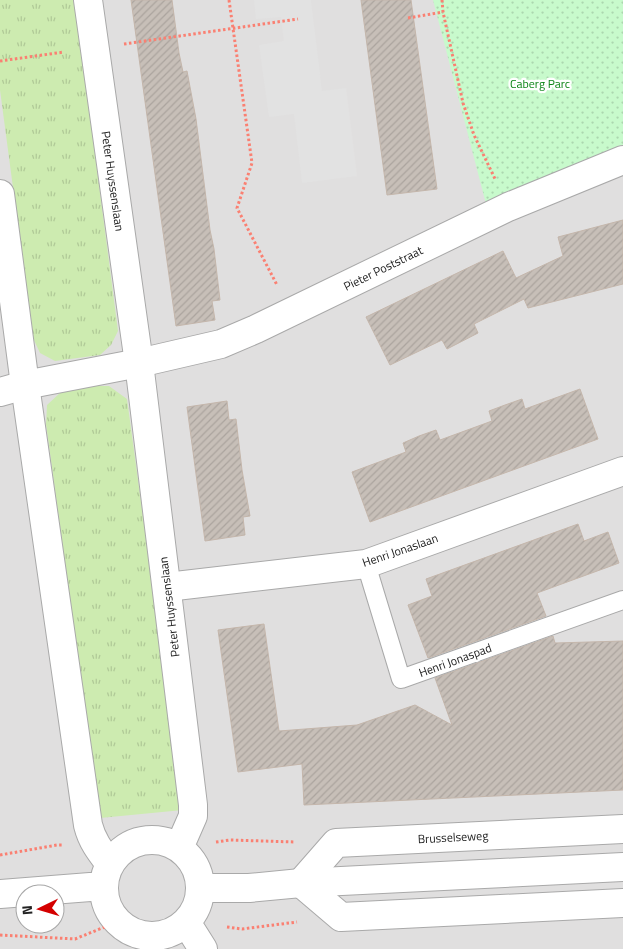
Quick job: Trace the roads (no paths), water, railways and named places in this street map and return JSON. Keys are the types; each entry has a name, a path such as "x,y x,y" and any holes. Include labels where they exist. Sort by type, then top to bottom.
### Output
{"street":[{"name":"Peter Huyssenslaan","path":"88,0 138,363 193,805 193,816 179,848"},
{"name":"Pieter Poststraat","path":"138,363 221,344 508,207 623,160"},
{"path":"0,194 13,389 88,825 107,875 107,906 117,922 130,931 144,936 159,936 174,931 186,922 193,913 199,899 200,888 195,866 179,848 161,841 141,841 128,845 118,853 107,875"},
{"path":"13,389 138,363"},
{"name":"Henri Jonaslaan","path":"167,587 366,564 623,471"},
{"name":"Brusselseweg","path":"301,883 336,843 623,829"},
{"path":"200,888 249,888 301,883 623,867"},
{"path":"0,894 107,875"},
{"path":"301,883 341,917 623,903"},
{"path":"117,922 117,949"},
{"path":"186,922 203,949"}],"lane":[{"name":"Henri Jonaspad","path":"366,564 402,679 623,600"}],"park label":[{"name":"Caberg Parc","path":"540,83"}]}
